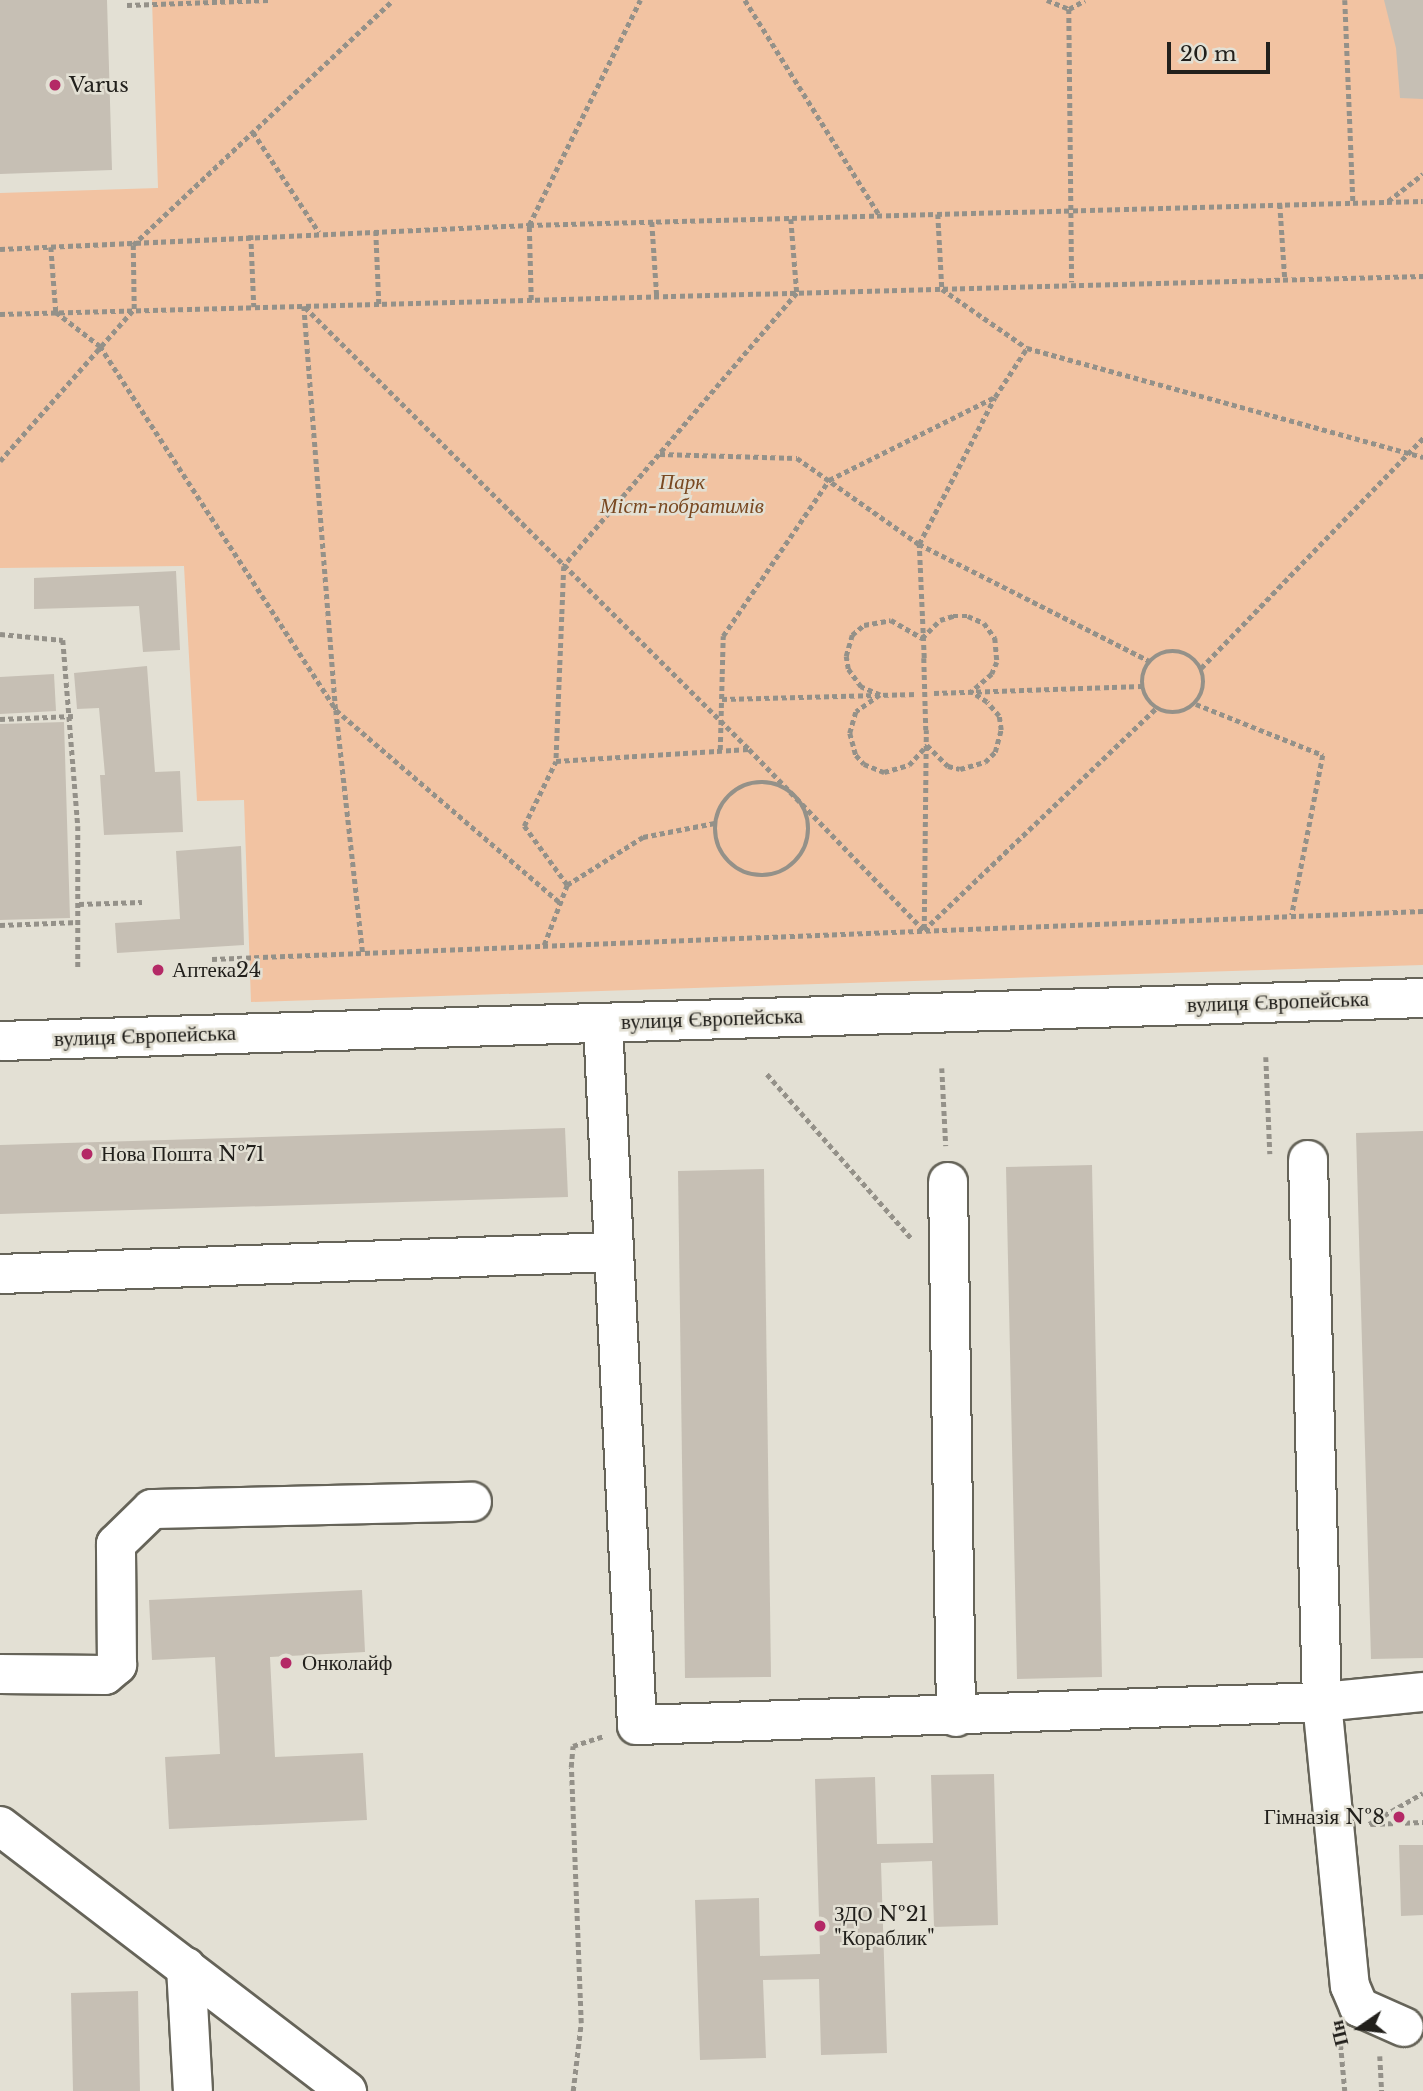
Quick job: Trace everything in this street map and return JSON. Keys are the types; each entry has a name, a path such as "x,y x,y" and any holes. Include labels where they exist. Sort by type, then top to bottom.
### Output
{"street":[{"name":"вулиця Європейська","path":"0,1041 1423,998"},
{"path":"603,1023 611,1252 637,1725 956,1717 1322,1702 1423,1692"},
{"path":"1308,1160 1322,1702 1350,1825 1350,1986 1359,2007 1404,2027"},
{"path":"948,1182 956,1717"},
{"path":"0,1274 611,1252"},
{"path":"0,1674 106,1675 117,1665 116,1544 152,1509 472,1502"},
{"path":"0,1826 347,2091"},
{"path":"186,1966 193,2091"}],"path":[{"path":"127,5 269,0"},
{"path":"0,461 134,310 133,245 393,0"},
{"path":"531,300 530,225 640,0"},
{"path":"745,0 880,216"},
{"path":"1047,0 1069,9"},
{"path":"1069,9 1085,0"},
{"path":"1345,0 1353,202"},
{"path":"1069,9 1069,213 1072,282"},
{"path":"253,132 319,233"},
{"path":"1387,202 1423,174"},
{"path":"0,249 133,245 251,235 530,225 1069,213 1423,201"},
{"path":"1280,204 1285,280"},
{"path":"938,214 942,289"},
{"path":"567,885 524,826 556,761 564,566 797,293 791,219"},
{"path":"652,222 657,297"},
{"path":"376,231 379,304"},
{"path":"251,235 254,307"},
{"path":"51,247 56,312 100,346 336,710 560,903"},
{"path":"0,314 942,289 1072,282 1423,276"},
{"path":"942,289 1027,348 1423,457"},
{"path":"304,306 749,748 923,930"},
{"path":"304,306 336,710 363,953"},
{"path":"923,930 926,730 919,544 995,397 1027,348"},
{"path":"720,750 723,636 828,480 995,397"},
{"path":"1201,668 1411,454 1423,438"},
{"path":"659,454 797,458 919,544 1150,661"},
{"path":"922,638 940,620 953,616 968,615 984,623 995,638 997,662 992,674 971,692"},
{"path":"880,695 861,687 848,668 846,656 852,635 864,625 891,620 922,638"},
{"path":"0,634 63,640 67,706 73,716 79,904 78,967"},
{"path":"1169,651 1182,652 1201,668 1205,679 1196,704 1178,713 1156,708 1142,686 1150,661 1169,651"},
{"path":"934,693 1142,686"},
{"path":"926,745 941,761 960,769 985,762 995,752 1001,730 999,716 971,692"},
{"path":"722,699 917,694"},
{"path":"880,695 856,712 851,724 852,746 864,764 884,772 897,771 926,745"},
{"path":"1196,704 1323,755 1292,915"},
{"path":"923,930 1156,708"},
{"path":"0,719 31,721 73,716"},
{"path":"556,761 749,748"},
{"path":"763,781 792,793 808,818 809,835 794,864 780,873 763,876 732,866 721,853 715,822 727,796 740,787 763,781"},
{"path":"544,946 567,885 643,837 715,822"},
{"path":"79,904 142,902"},
{"path":"212,959 1423,911"},
{"path":"0,925 36,921 79,922"},
{"path":"942,1068 948,1182"},
{"path":"767,1074 913,1241"},
{"path":"573,2091 581,2023 573,1746 637,1725"},
{"path":"1350,1825 1423,1793"},
{"path":"1350,1825 1423,1822"},
{"path":"576,2082 581,2091"}],"green space":[{"name":"Парк Міст-побратимів","path":"152,0 1423,0 1423,965 251,1002 244,800 197,801 184,566 0,568 0,193 158,188"}],"building":[{"name":"Varus","path":"0,0 107,0 112,170 0,174"},
{"path":"1384,0 1423,0 1423,99 1400,98 1396,48"},
{"path":"176,571 180,650 143,652 139,606 34,609 34,578"},
{"path":"147,666 155,772 180,771 183,832 104,835 100,775 105,775 99,708 77,709 74,673"},
{"path":"54,674 56,711 0,714 0,677"},
{"path":"64,722 70,918 0,920 0,724"},
{"path":"241,846 244,945 117,953 115,923 180,919 176,851"},
{"path":"565,1128 568,1197 0,1214 0,1145"},
{"path":"1423,1131 1423,1658 1371,1659 1356,1133"},
{"path":"1092,1165 1102,1677 1017,1679 1006,1167"},
{"path":"764,1169 771,1677 685,1678 678,1171"},
{"name":"Онколайф","path":"362,1590 365,1652 270,1657 275,1757 363,1753 367,1820 169,1829 165,1757 220,1754 215,1657 152,1660 149,1600"},
{"name":"ЗДО №21 \"Кораблик\"","path":"994,1774 998,1925 934,1927 932,1861 881,1863 887,2053 821,2055 819,1979 763,1980 766,2058 700,2060 695,1900 759,1898 760,1956 820,1954 815,1779 875,1777 877,1844 933,1843 931,1775"},
{"name":"Гімназія №8","path":"1399,1845 1423,1845 1423,1915 1401,1916"},
{"path":"138,1991 140,2091 73,2091 71,1993"}],"place":[{"name":"Varus","path":"55,85"},
{"name":"Аптека24","path":"158,970"},
{"name":"Нова Пошта №71","path":"87,1154"},
{"name":"Онколайф","path":"286,1663"},
{"name":"Гімназія №8","path":"1399,1817"},
{"name":"ЗДО №21 \"Кораблик\"","path":"820,1926"}]}
